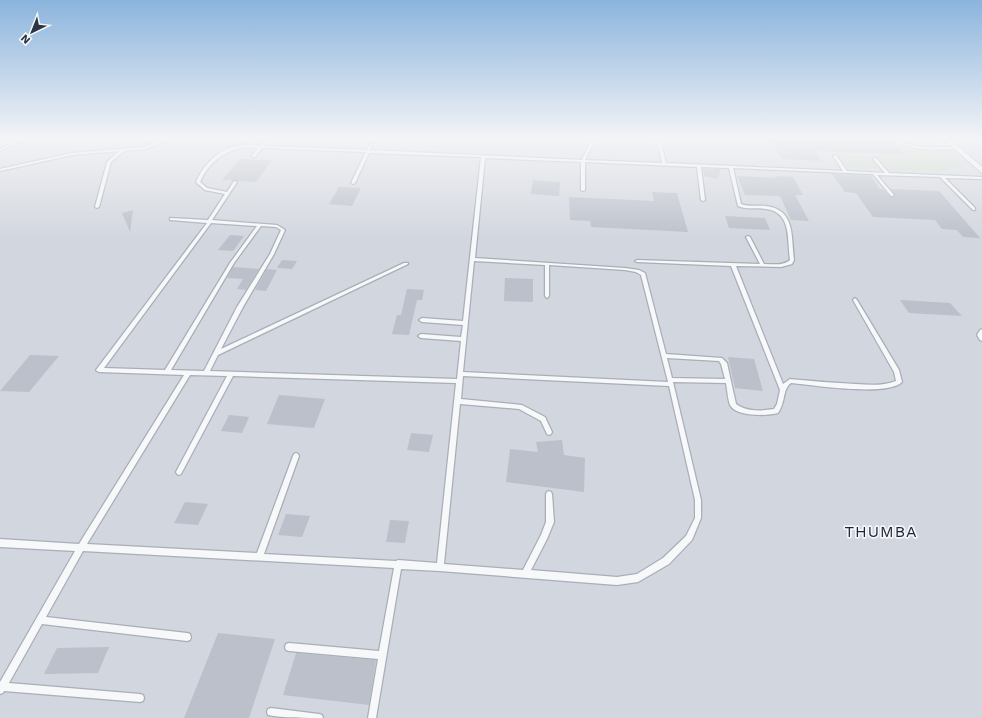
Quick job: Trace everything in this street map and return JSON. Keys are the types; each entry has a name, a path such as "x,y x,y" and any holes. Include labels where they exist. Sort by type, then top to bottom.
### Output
{"lane":[{"path":"97,207 106,173"},
{"path":"204,173 198,182 202,187 212,191 228,193"},
{"path":"353,183 358,173"},
{"path":"440,567 481,173"},
{"path":"583,173 583,190"},
{"path":"700,173 703,200"},
{"path":"637,262 763,266 781,266 790,263 792,260 789,226 786,217 776,209 744,207 740,205 732,173"},
{"path":"860,173 982,178"},
{"path":"874,173 892,195"},
{"path":"941,176 974,209"},
{"path":"235,182 210,220 99,370 459,382"},
{"path":"171,219 210,220 281,227 282,232 272,254 240,308 206,373"},
{"path":"167,372 232,263 260,225"},
{"path":"748,237 763,266"},
{"path":"0,543 398,564 617,581 638,578 666,561 689,538 698,518 698,500 643,274 637,271 625,269 472,259"},
{"path":"216,355 406,264"},
{"path":"547,264 547,296"},
{"path":"664,356 720,359 724,363 733,405 743,411 776,412 781,402 782,389 733,265"},
{"path":"782,389 785,384 790,381 880,387 896,385 899,382 897,372 855,300"},
{"path":"422,320 466,323"},
{"path":"982,331 980,335 982,339"},
{"path":"421,336 464,339"},
{"path":"140,698 1,689 81,547 188,373"},
{"path":"179,472 231,374"},
{"path":"460,374 670,382 728,381"},
{"path":"457,401 520,407 543,419 549,432"},
{"path":"259,557 296,456"},
{"path":"525,574 550,522 550,494"},
{"path":"372,718 398,564"},
{"path":"40,620 186,637"},
{"path":"289,647 382,655"},
{"path":"272,712 319,718"}],"shaded area":[{"path":"0,173 982,173 982,718 0,718"}],"building":[{"path":"228,173 263,173 256,182 222,180"},
{"path":"704,173 720,173 718,179 704,176"},
{"path":"832,174 870,175 880,189 883,189 891,198 895,195 891,189 939,191 980,238 963,237 957,230 942,229 935,220 873,217 856,193 845,192"},
{"path":"737,176 777,178 776,176 793,177 803,195 795,195 809,221 791,220 780,196 745,195"},
{"path":"533,180 560,182 559,196 531,194"},
{"path":"339,187 361,188 352,206 329,204"},
{"path":"652,192 677,193 688,232 591,227 590,221 570,220 569,197 654,201"},
{"path":"133,210 130,232 122,213"},
{"path":"725,216 765,218 770,230 729,228"},
{"path":"230,235 244,236 233,251 218,250"},
{"path":"282,260 297,261 292,269 277,268"},
{"path":"233,267 259,269 246,290 237,289 243,279 227,278"},
{"path":"267,269 277,270 266,291 255,290"},
{"path":"505,278 533,279 533,302 504,301"},
{"path":"407,289 424,290 422,300 417,300 409,335 392,334 397,315 401,315"},
{"path":"900,300 950,303 962,316 909,313"},
{"path":"30,355 59,356 29,392 0,391"},
{"path":"728,357 754,359 763,391 735,388"},
{"path":"279,395 325,399 314,428 267,424"},
{"path":"229,415 249,417 242,433 221,431"},
{"path":"411,433 433,435 429,452 407,450"},
{"path":"562,440 564,455 585,458 584,492 506,482 510,449 538,452 536,442"},
{"path":"185,502 208,504 198,525 174,523"},
{"path":"286,514 310,516 302,537 278,535"},
{"path":"390,520 409,521 405,543 386,542"},
{"path":"218,633 275,639 249,718 184,718"},
{"path":"109,647 98,673 44,674 57,648"},
{"path":"296,653 376,660 369,705 283,695"}],"district":[{"name":"THUMBA","path":"881,531"}]}
